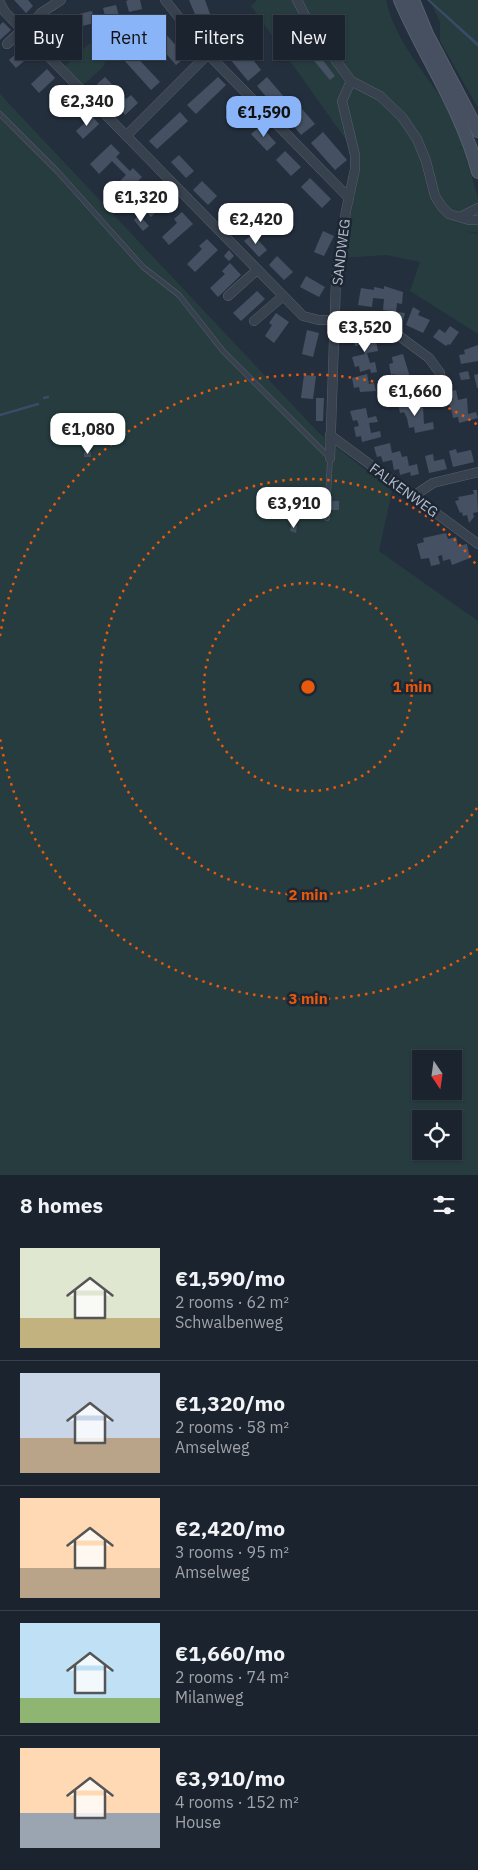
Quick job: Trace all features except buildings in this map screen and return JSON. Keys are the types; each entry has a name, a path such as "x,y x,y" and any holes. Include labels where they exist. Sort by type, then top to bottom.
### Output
{"street":[{"path":"37,15 61,0"},
{"path":"165,0 177,15"},
{"path":"297,0 310,25 351,81 380,96 402,117 417,139 426,161 435,196 442,207 449,214 462,216 469,220 478,220"},
{"path":"400,0 417,40 455,106 472,146 478,172"},
{"path":"413,0 428,34 478,132"},
{"path":"0,3 5,12 15,21"},
{"path":"7,44 15,37"},
{"path":"53,60 302,316 319,320 367,321 383,324 429,358 440,373"},
{"path":"126,136 202,60"},
{"path":"214,60 349,198"},
{"name":"SANDWEG","path":"330,458 336,281 349,198 354,181 355,155 342,101 351,81"},
{"path":"462,216 478,208"},
{"path":"228,296 257,270"},
{"path":"254,321 283,296"},
{"name":"FALKENWEG","path":"330,435 478,544"},
{"path":"412,497 433,483 478,472"}],"lane":[{"path":"0,114 58,172 143,267 179,295 223,351 330,458 327,518"}],"green space":[{"path":"257,0 386,0 390,15 403,43 452,116 463,146 456,150 463,147 478,198 478,233 464,231 478,234 478,334 410,291 420,262 386,255 342,258 359,172 359,158 289,60 345,60 345,15 273,15 273,37 263,23 263,15 257,15 251,6"},
{"path":"430,0 478,0 478,108 440,41 440,22"},
{"path":"92,42 92,60 106,60 103,67 80,88 61,70 72,60 82,60 82,50"},
{"path":"0,94 319,433 392,491 379,551 478,621 478,1175 0,1175"}],"water":[{"path":"427,0 430,0 478,43 478,47"}],"waterway":[{"path":"44,398 48,397"},
{"path":"0,415 38,404"}]}
